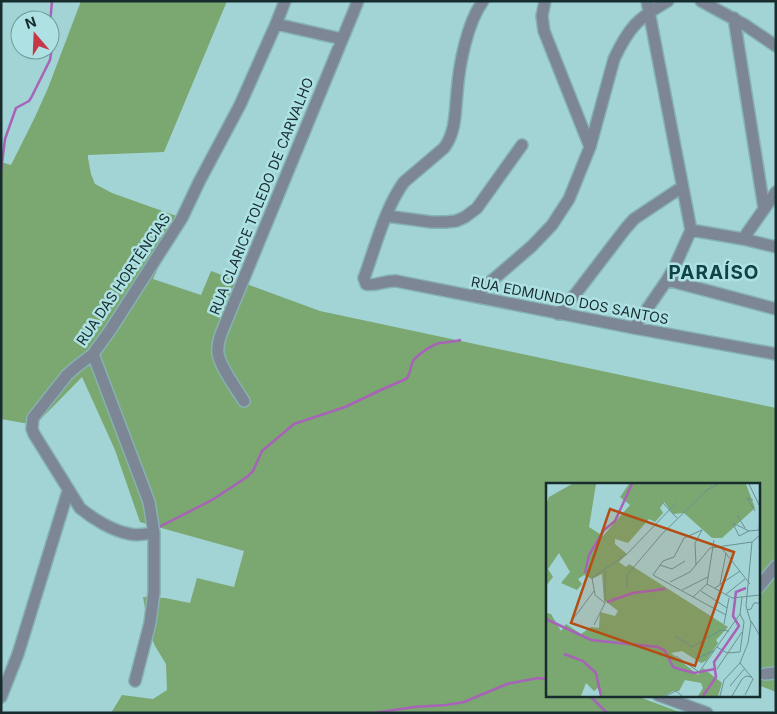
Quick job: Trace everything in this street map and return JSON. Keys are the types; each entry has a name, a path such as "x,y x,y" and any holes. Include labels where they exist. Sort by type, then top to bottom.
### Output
{"street":[{"name":"RUA DAS HORTÊNCIAS","path":"154,533 142,535 121,532 91,517 80,508 34,434 33,418 67,375 93,354 182,218 240,105 285,1"},
{"name":"RUA CLARICE TOLEDO DE CARVALHO","path":"244,401 218,355 221,334 358,1"},
{"path":"484,1 473,17 458,74 453,132 449,142 404,182 399,188 387,216 431,222 446,222 465,217 477,208 522,145"},
{"path":"545,1 542,16 544,31 590,147"},
{"path":"474,296 532,246 552,225 569,199 590,147 614,59 620,46 648,7 668,1"},
{"path":"700,1 734,18 776,46"},
{"path":"634,328 674,268 691,230 648,7"},
{"path":"734,18 764,208"},
{"path":"276,24 342,39"},
{"path":"558,314 630,223 682,187"},
{"path":"743,240 776,192"},
{"name":"RUA EDMUNDO DOS SANTOS","path":"387,216 364,278 368,286 390,281 776,354"},
{"path":"691,230 776,248"},
{"path":"667,280 776,309"},
{"path":"93,354 149,502 154,533 154,585 150,624 135,681"},
{"path":"1,697 18,654 68,491"},
{"path":"760,586 776,566"},
{"path":"661,696 707,713"}],"green space":[{"path":"81,1 227,1 164,152 88,155 91,174 95,184 112,193 182,218 153,279 201,295 211,271 320,311 776,408 776,692 760,686 760,483 546,483 546,696 637,696 682,713 111,713 122,695 153,699 167,690 166,664 149,632 143,597 165,598 190,603 197,578 234,587 244,551 140,522 115,450 82,377 35,425 1,419 1,162 11,165 60,60"}],"waterway":[{"path":"51,10 52,1"},
{"path":"1,171 5,139 16,108 29,101 50,60"},
{"path":"159,527 212,500 247,477 253,471 262,451 294,424 345,407 406,379 413,361 421,353 437,344 460,340"},
{"path":"374,713 464,702 507,684 538,678 546,679"},
{"path":"590,696 607,713"}],"district":[{"name":"PARAÍSO","path":"714,272"}]}
